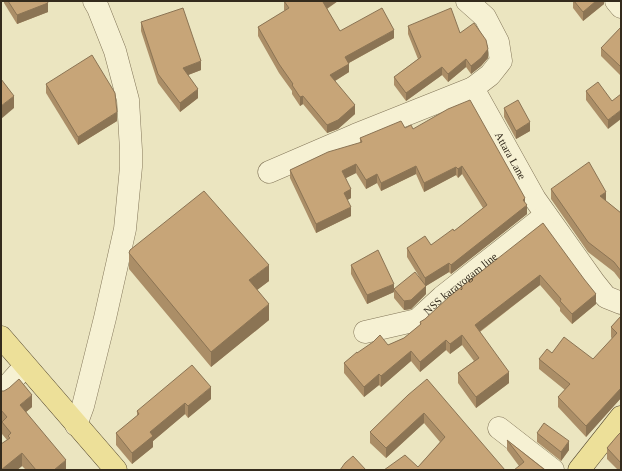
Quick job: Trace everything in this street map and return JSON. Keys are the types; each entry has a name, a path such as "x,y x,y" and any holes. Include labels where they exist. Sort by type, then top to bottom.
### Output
{"main road":[{"path":"1,337 116,470"},
{"path":"578,470 621,417"}],"street":[{"path":"76,424 105,318 125,228 132,150 128,100 115,51 94,1"},
{"path":"269,172 355,135 473,88 490,75 501,61 498,42 485,17 467,1"},
{"path":"616,1 621,7"},
{"name":"Attara Lane","path":"473,88 535,199 546,215 606,297 621,303"},
{"name":"NSS karayogam line","path":"365,332 417,320 442,297 546,215"},
{"path":"1,390 8,385 25,366"},
{"path":"499,428 553,470"}],"building":[{"path":"8,1 47,1 48,3 17,15"},
{"path":"284,1 325,1 323,2 340,31 382,8 394,30 345,57 349,64 330,75 355,105 338,120 327,125 303,96 300,97 258,27 289,8"},
{"path":"574,1 596,1 583,12"},
{"path":"183,8 201,61 183,68 198,89 180,103 158,74 141,22"},
{"path":"451,8 460,33 474,23 486,40 488,49 481,58 471,66 466,59 448,74 442,67 406,93 394,77 421,57 408,26"},
{"path":"621,27 621,67 601,48"},
{"path":"92,55 115,93 117,112 78,137 46,84"},
{"path":"1,79 14,96 1,106"},
{"path":"598,82 612,101 621,94 621,110 608,120 586,91"},
{"path":"470,100 525,198 523,200 527,205 451,265 449,263 425,278 407,248 425,236 431,245 453,229 454,231 487,205 462,166 458,169 456,167 424,183 416,166 381,183 377,174 366,180 356,164 342,171 351,189 344,193 351,207 316,224 290,170 328,152 362,142 360,138 401,121 405,128 411,125 413,129 448,109"},
{"path":"518,100 530,122 516,131 504,108"},
{"path":"589,162 606,192 600,196 621,213 621,271 614,262 588,242 551,189"},
{"path":"204,191 269,265 249,280 269,304 211,352 129,253 130,250"},
{"path":"543,223 596,294 572,314 540,275 475,325 509,372 476,397 458,373 479,358 462,335 450,344 446,340 420,362 411,351 381,376 379,374 364,387 344,363 357,352 373,342 380,335 388,345 404,338 450,296"},
{"path":"378,250 394,284 367,295 351,265"},
{"path":"415,272 426,286 411,300 404,301 394,289"},
{"path":"621,316 621,388 586,426 558,397 570,384 539,359 547,349 552,353 564,337 593,359 617,333 611,327"},
{"path":"192,365 211,387 188,406 185,403 150,432 153,436 132,453 116,433 139,414 137,411"},
{"path":"19,379 32,395 20,405 66,460 54,470 36,470 22,453 1,470 1,444 10,438 8,436 11,433 2,422 7,417 1,410 1,391 9,388"},
{"path":"427,379 505,470 384,470 405,455 418,467 445,437 424,413 386,448 370,432 408,395"},
{"path":"544,423 569,441 561,452 537,433"},
{"path":"621,432 621,463 607,448"},
{"path":"507,440 545,470 514,470 524,462"},
{"path":"353,456 366,470 340,470 345,463"}]}
